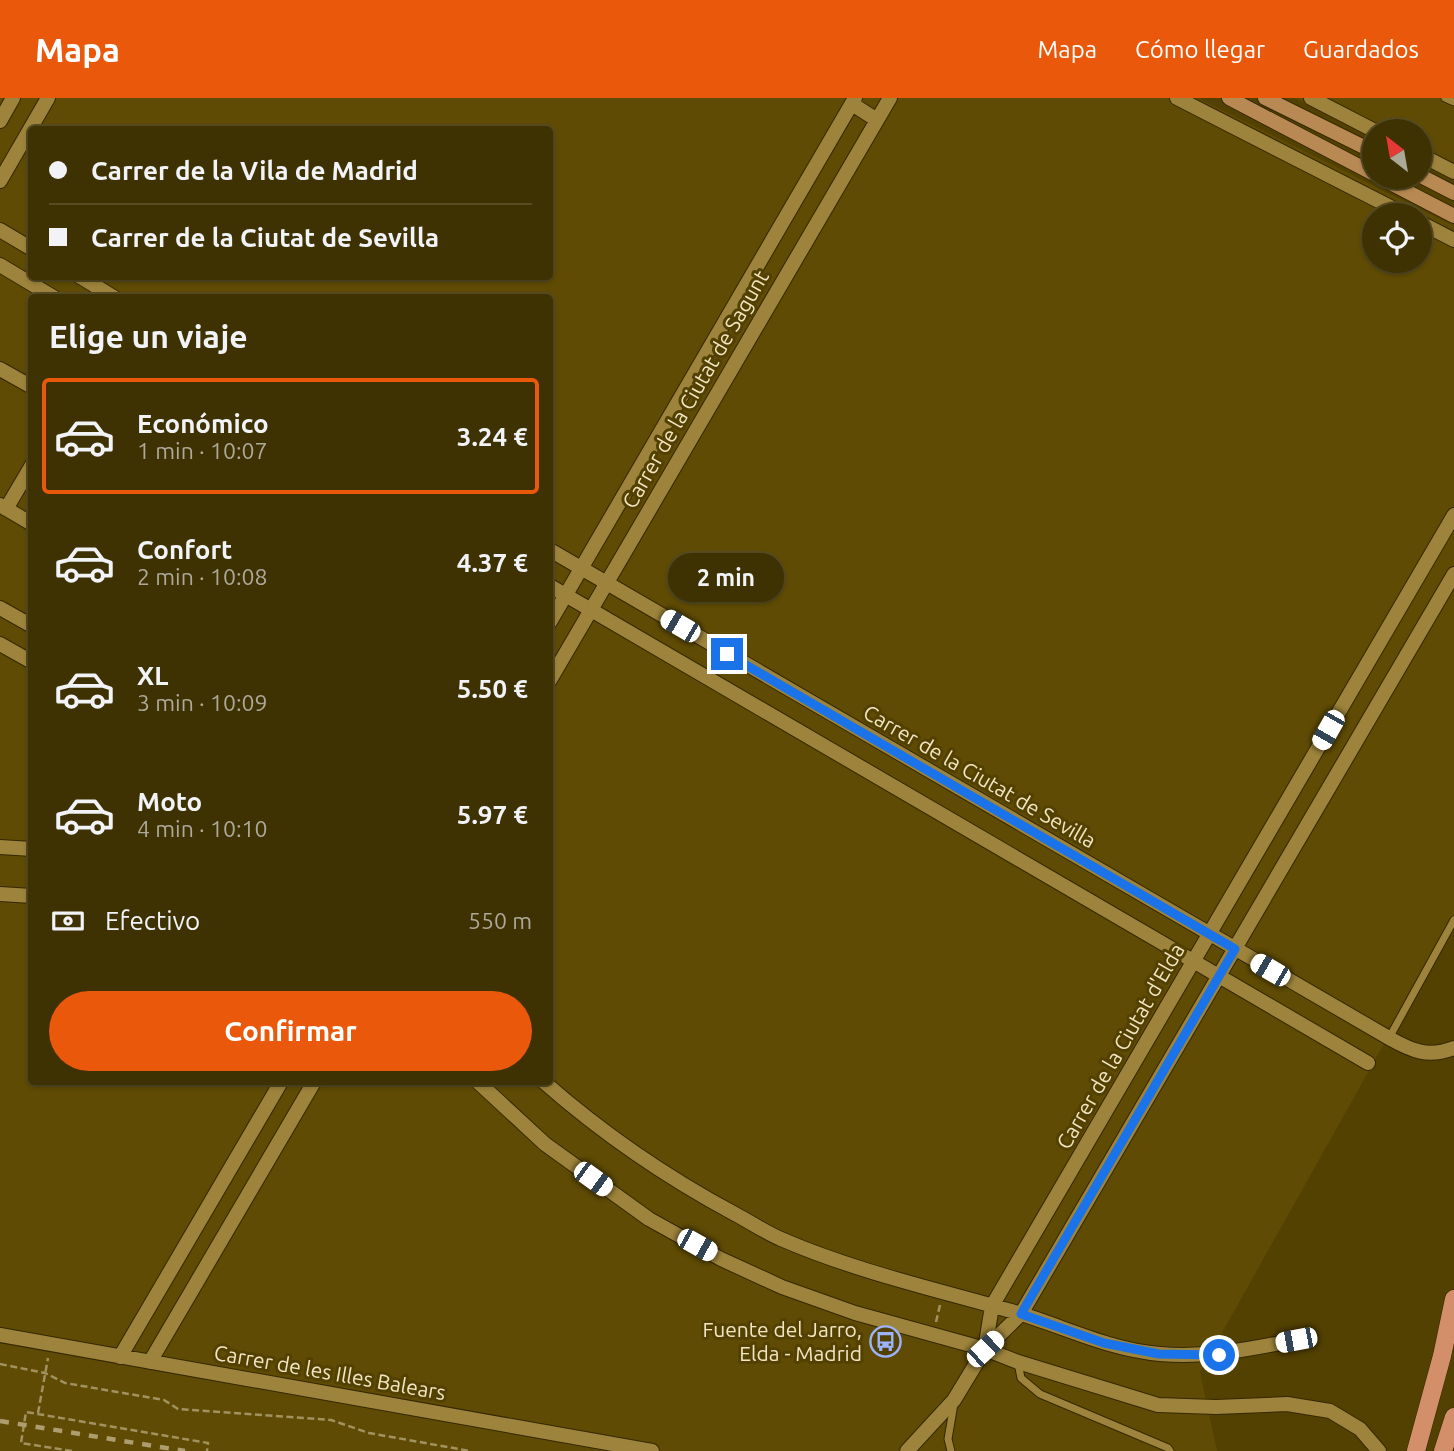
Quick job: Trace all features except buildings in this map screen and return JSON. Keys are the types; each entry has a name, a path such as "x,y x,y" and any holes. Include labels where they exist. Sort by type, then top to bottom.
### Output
{"main road":[{"path":"1416,1451 1442,1356 1454,1299"},
{"path":"1427,1451 1454,1355"},
{"path":"1443,1451 1454,1417"}],"street":[{"path":"0,121 13,98"},
{"path":"32,126 48,98"},
{"name":"Carrer de la Ciutat de Sagunt","path":"553,675 890,98"},
{"path":"1177,98 1383,203"},
{"path":"1229,98 1362,168"},
{"path":"1265,98 1362,145"},
{"path":"1284,98 1362,144"},
{"path":"1311,98 1362,124"},
{"name":"Carrer de la Ciutat de Sagunt","path":"553,617 854,101 877,120"},
{"path":"0,181 28,133"},
{"path":"1432,161 1454,172"},
{"path":"1432,182 1454,193"},
{"path":"1402,189 1454,216"},
{"path":"1432,229 1454,240"},
{"path":"0,230 28,247"},
{"path":"0,265 48,294"},
{"path":"86,280 109,294"},
{"path":"0,369 28,385"},
{"path":"28,471 3,507 28,522"},
{"name":"Carrer de la Ciutat d'Elda","path":"985,1349 992,1306 1454,515"},
{"name":"Carrer de la Ciutat de Sevilla","path":"553,552 1411,1051 1438,1054 1454,1048"},
{"name":"Carrer de la Ciutat d'Elda","path":"954,1400 985,1349 1021,1314 1454,574"},
{"path":"553,588 1368,1063"},
{"path":"0,608 28,624"},
{"path":"0,643 28,660"},
{"path":"0,847 28,849"},
{"path":"0,894 28,896"},
{"path":"120,1357 279,1085"},
{"path":"150,1362 312,1085"},
{"path":"481,1085 545,1144 649,1219 722,1259 782,1287 856,1313 985,1349 1018,1362 1158,1405 1216,1407 1287,1404 1330,1411 1360,1429 1379,1451"},
{"path":"547,1085 581,1115 647,1163 703,1197 781,1238 854,1265 1021,1314 1104,1343 1159,1354 1219,1355 1296,1340"},
{"name":"Carrer de les Illes Balears","path":"0,1335 652,1451"},
{"path":"907,1451 954,1400"}],"lane":[{"path":"1445,98 1454,102"},
{"path":"1389,1038 1454,920"},
{"path":"1018,1362 1021,1378 1040,1394 1170,1451"},
{"path":"951,1451 948,1438 954,1400"}],"path":[{"path":"933,1334 943,1291"},
{"path":"38,1414 51,1344"},
{"path":"0,1364 46,1373 65,1383 164,1400 178,1409 331,1420 369,1433 470,1451"},
{"path":"72,1451 21,1443 26,1412 208,1443 207,1451"}],"shaded area":[{"path":"0,98 1198,98 1362,180 1362,189 1380,189 1408,203 1362,203 1362,273 1432,273 1432,215 1454,226 1454,919 1200,1372 1217,1451 0,1451"},
{"path":"1295,98 1454,98 1454,177 1432,166 1432,119 1362,119 1362,131"}],"railway":[{"path":"0,1421 185,1451"}],"place":[{"name":"Fuente del Jarro, Elda - Madrid","path":"885,1341"}],"route":[{"path":"727,654 1235,949 1021,1314 1104,1343 1159,1354 1219,1355"}]}
